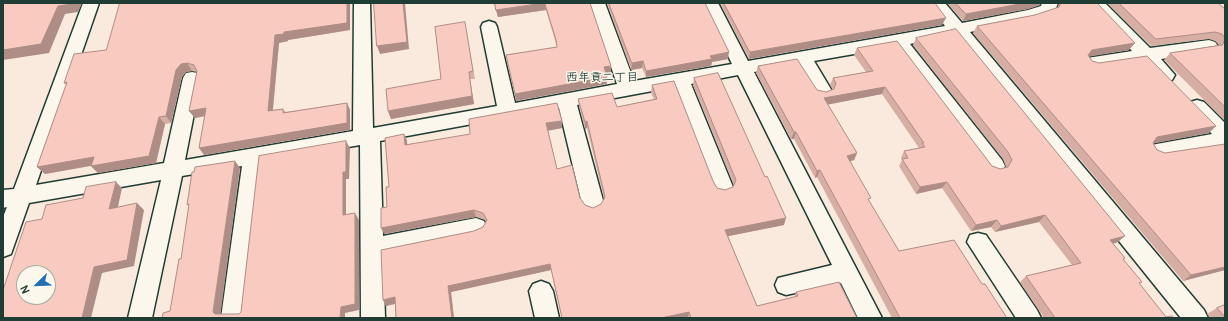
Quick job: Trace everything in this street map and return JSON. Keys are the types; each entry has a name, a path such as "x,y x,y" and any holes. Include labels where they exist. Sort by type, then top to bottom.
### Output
{"street":[{"path":"3,247 12,198 91,3"},
{"path":"362,3 372,248 373,318"},
{"path":"597,3 628,89"},
{"path":"710,3 870,318"},
{"path":"936,3 1196,318"},
{"path":"12,198 507,111 958,29 1030,15 1048,9 1050,3"},
{"path":"1096,3 1225,135"},
{"path":"489,26 507,111"},
{"path":"898,40 995,166"},
{"path":"1093,62 1209,46"},
{"path":"802,57 823,91"},
{"path":"140,318 192,78"},
{"path":"680,79 723,187"},
{"path":"566,100 593,204"},
{"path":"1158,150 1225,140"},
{"path":"233,318 253,156"},
{"path":"372,248 476,227"},
{"path":"978,242 1029,318"},
{"path":"786,285 846,272"},
{"path":"541,291 547,318"}],"building":[{"path":"3,3 71,4 58,6 41,44 3,50"},
{"path":"120,3 347,3 347,23 284,32 284,34 275,35 268,111 283,109 283,113 347,103 347,123 199,148 206,108 189,111 197,71 194,65 187,63 181,64 176,70 166,116 159,117 149,156 91,166 94,157 37,167 67,82 64,83 74,54 106,50"},
{"path":"374,3 403,3 407,42 377,46"},
{"path":"495,3 544,3 496,10"},
{"path":"545,3 590,3 611,66 604,67 607,77 515,94 506,55 557,47"},
{"path":"609,3 705,3 729,52 710,56 712,59 646,71 643,61 632,63"},
{"path":"724,3 935,3 946,18 750,52"},
{"path":"956,3 1025,3 966,14"},
{"path":"1061,3 1097,3 1135,43 1092,50 1088,55 1092,61 1099,63 1147,56 1216,126 1157,137 1153,143 1157,150 1165,153 1225,144 1225,267 1191,275 977,26 1035,15 1059,7"},
{"path":"1119,3 1218,3 1225,9 1225,38 1222,34 1215,32 1156,39"},
{"path":"465,22 473,71 469,72 472,96 388,111 386,89 441,79 435,27"},
{"path":"956,29 1125,236 1110,240 1142,282 1139,283 1166,317 1172,316 1174,318 1055,318 1026,276 1081,263 1045,215 1001,226 997,220 976,225 947,182 920,187 902,159 908,158 904,151 925,147 922,143 924,143 885,87 824,98 857,153 847,156 871,198 868,199 899,251 954,240 982,284 985,284 1007,318 900,318 820,170 817,171 758,66 797,59 817,90 826,92 834,89 836,83 833,78 873,71 857,48 897,41 992,166 1000,169 1008,167 1012,160 1008,152 916,38"},
{"path":"1225,40 1225,107 1170,53 1222,45"},
{"path":"718,73 765,177 767,176 786,218 725,230 757,306 798,296 796,292 839,282 857,318 691,318 689,312 661,318 562,318 550,264 448,286 452,318 396,318 395,297 383,300 381,250 474,231 483,227 487,220 483,213 474,210 381,228 381,208 387,207 386,187 389,187 385,138 404,134 405,145 470,134 469,119 557,103 562,121 546,123 557,169 572,165 580,198 585,205 593,208 601,204 605,197 587,121 585,122 578,99 612,93 617,107 657,99 652,85 674,81 713,181 717,188 725,190 733,187 736,180 694,78"},
{"path":"346,141 346,172 343,172 343,215 355,213 355,304 341,307 340,318 162,318 163,313 170,311 179,259 181,259 192,172 194,172 195,167 235,161 213,312 215,314 239,314 241,312 259,156"},
{"path":"116,182 109,209 137,203 127,260 94,267 82,318 3,318 3,290 26,222 42,219 46,205 83,198 86,187"},
{"path":"1225,305 1225,317 1217,308"}],"district":[{"name":"西年貢二丁目","path":"602,78"}]}
